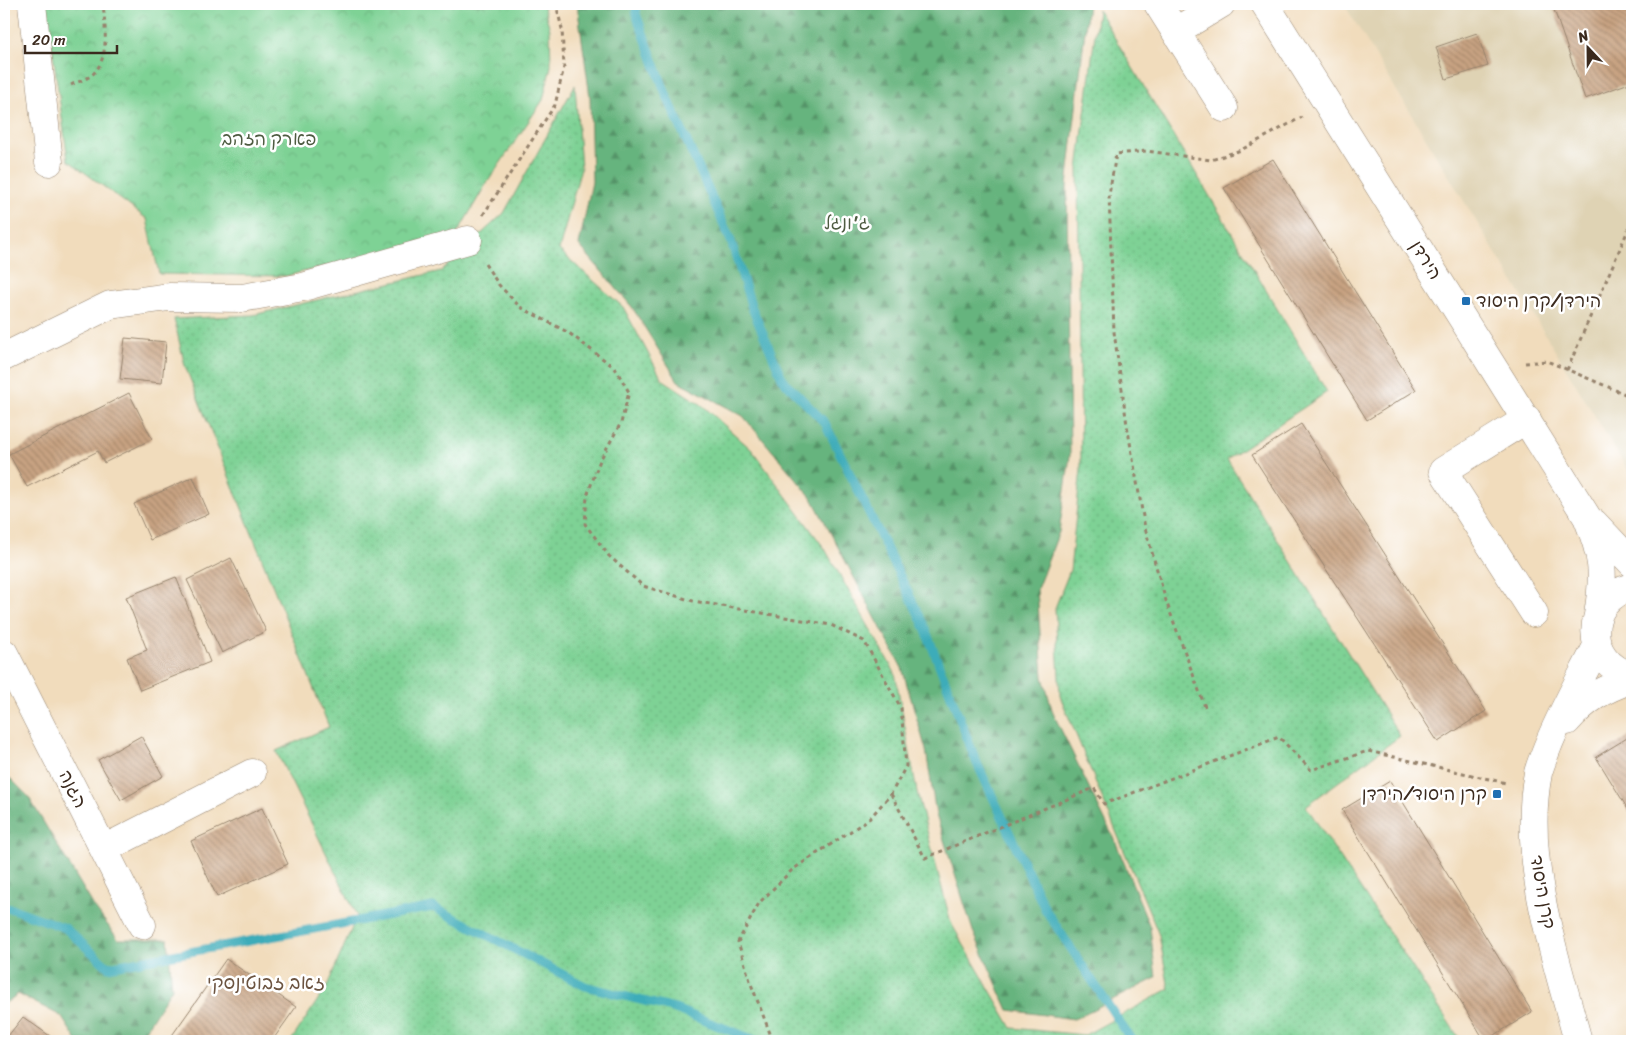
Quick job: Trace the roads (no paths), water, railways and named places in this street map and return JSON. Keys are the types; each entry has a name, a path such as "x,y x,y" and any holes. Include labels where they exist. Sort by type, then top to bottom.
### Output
{"street":[{"path":"32,4 48,162"},
{"path":"1158,4 1224,108"},
{"path":"1176,31 1222,4"},
{"name":"הירדן","path":"1265,4 1587,517 1632,564"},
{"path":"4,357 110,305 169,297 242,298 303,287 468,240"},
{"path":"1527,419 1443,471 1534,613"},
{"name":"הירדן","path":"1587,517 1603,564 1603,584 1595,630 1597,646"},
{"path":"1598,615 1607,601 1619,591 1632,587"},
{"path":"1597,646 1608,664 1621,673 1632,677"},
{"name":"קרן היסוד","path":"1578,1041 1546,918 1536,857 1533,818 1538,772 1550,741 1597,646"},
{"name":"הגנה","path":"4,653 142,925"},
{"name":"קרן היסוד","path":"1550,741 1581,705 1603,689 1632,677"},
{"path":"104,849 252,774"}],"waterway":[{"path":"637,4 636,14 666,94 731,241 752,308 783,380 825,423 923,623 976,761 1045,909 1132,1041"},
{"path":"4,908 13,909 65,928 108,967 433,907 585,986 675,1009 757,1041"}],"place":[{"name":"הירדן/קרן היסוד","path":"1466,301"},
{"name":"קרן היסוד/הירדן","path":"1497,794"}],"district":[{"name":"זאב זבוטינסקי","path":"266,982"}],"park label":[{"name":"פארק הזהב","path":"269,139"},
{"name":"ג'ונגל","path":"847,223"}]}
